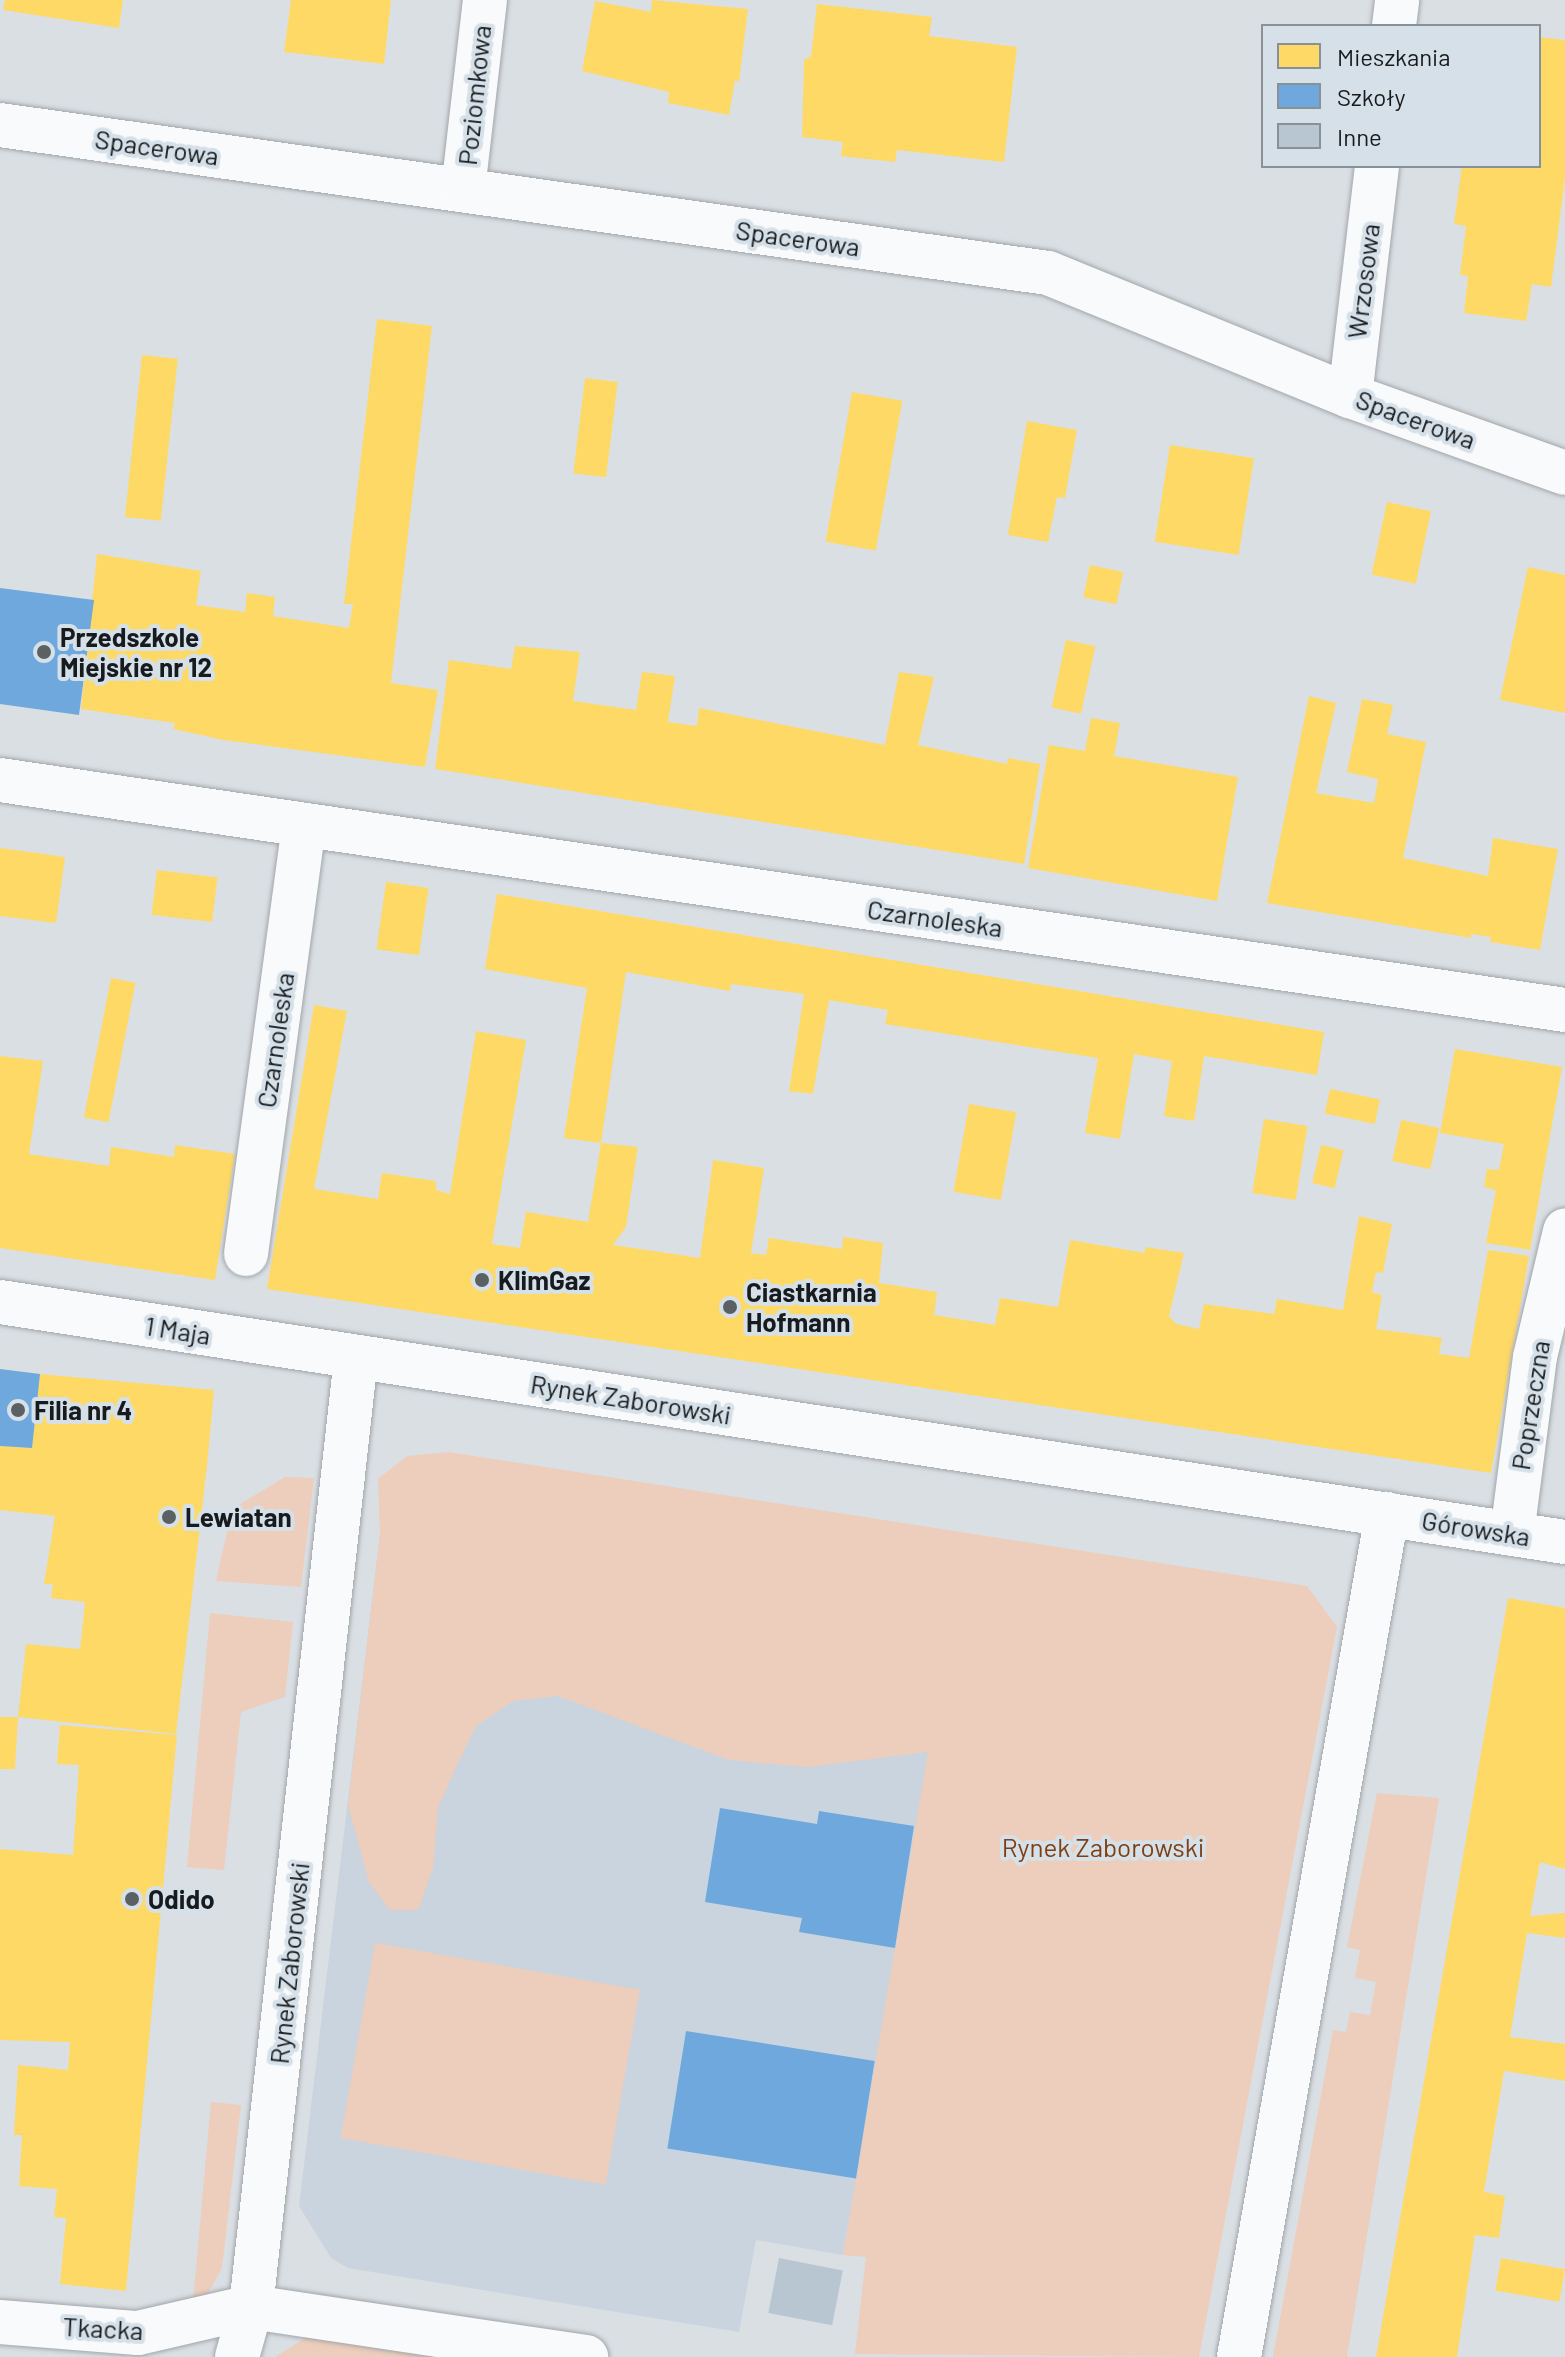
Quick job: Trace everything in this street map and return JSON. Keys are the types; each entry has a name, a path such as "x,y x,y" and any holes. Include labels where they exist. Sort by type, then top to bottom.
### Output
{"street":[{"name":"Poziomkowa","path":"463,190 485,0"},
{"path":"1394,24 1397,0"},
{"name":"Spacerowa","path":"0,125 1048,273 1350,396 1565,473"},
{"name":"Wrzosowa","path":"1350,396 1377,168"},
{"name":"Czarnoleska","path":"0,780 1565,1010"},
{"name":"Czarnoleska","path":"246,1254 304,825"},
{"name":"Poprzeczna","path":"1512,1534 1535,1357 1565,1231"},
{"name":"1 Maja","path":"0,1302 356,1358"},
{"name":"Rynek Zaborowski","path":"237,2357 251,2307 356,1358 1387,1514"},
{"path":"1239,2357 1387,1514"},
{"name":"Górowska","path":"1387,1514 1565,1542"},
{"path":"251,2307 586,2357"},
{"name":"Tkacka","path":"0,2322 138,2333 251,2307"}],"shaded area":[{"path":"380,1534 955,1607 843,2255 756,2240 739,2332 348,2268 331,2258 299,2206"}],"green space":[{"name":"Rynek Zaborowski","path":"448,1452 1307,1586 1337,1627 1199,2357 855,2354 866,2257 843,2255 928,1752 807,1767 729,1760 558,1696 513,1701 476,1726 455,1769 438,1808 433,1868 418,1910 390,1910 369,1882 348,1805 380,1534 378,1479 407,1456"},
{"path":"285,1477 314,1478 301,1587 216,1581 232,1509"},
{"path":"210,1613 293,1622 285,1697 241,1712 224,1870 187,1867"},
{"path":"1377,1793 1439,1798 1347,2357 1273,2357 1333,2030 1346,2032 1350,2012 1370,2015 1376,1982 1355,1978 1360,1950 1347,1947"},
{"path":"375,1943 640,1990 606,2185 341,2138"},
{"path":"211,2102 241,2105 222,2268 207,2295 193,2302"},
{"path":"305,2338 324,2339 435,2357 275,2357"}],"building: Mieszkania":[{"path":"5,0 123,0 119,28 3,10"},
{"path":"291,0 391,0 384,64 284,52"},
{"path":"652,0 748,9 739,82 735,80 729,115 668,103 669,92 582,71 595,1 651,12"},
{"path":"817,4 932,17 929,36 1017,47 1004,162 897,150 895,162 841,156 843,142 802,137 804,60 811,56"},
{"path":"1541,37 1565,40 1565,178 1551,287 1532,284 1526,321 1464,313 1468,276 1460,275 1466,226 1454,224 1462,168 1541,168"},
{"path":"377,319 432,326 391,683 438,690 425,767 224,740 173,729 175,723 81,709 97,554 201,571 196,605 245,612 247,593 275,597 273,616 349,628 353,604 344,604"},
{"path":"142,355 178,359 161,521 125,517"},
{"path":"585,378 618,382 606,477 573,473"},
{"path":"852,392 902,401 876,551 826,542"},
{"path":"1027,421 1077,430 1065,498 1057,497 1048,542 1008,535"},
{"path":"1170,445 1254,458 1239,555 1155,542"},
{"path":"1387,502 1431,511 1416,584 1372,574"},
{"path":"1090,565 1123,572 1116,604 1083,597"},
{"path":"1528,567 1565,575 1565,713 1500,700"},
{"path":"1066,640 1095,646 1081,714 1052,707"},
{"path":"515,646 580,652 573,701 636,710 642,672 675,676 668,722 697,726 699,708 885,745 899,672 934,677 918,745 1007,764 1008,758 1040,764 1024,864 435,769 449,660 511,669"},
{"path":"1309,696 1336,703 1316,793 1374,803 1378,779 1347,772 1362,699 1393,705 1387,734 1426,742 1403,858 1488,876 1493,838 1558,849 1540,950 1490,942 1491,937 1471,934 1471,938 1267,903"},
{"path":"1091,718 1120,723 1114,756 1238,777 1217,901 1028,868 1049,745 1085,751"},
{"path":"0,848 65,857 56,923 0,916"},
{"path":"157,870 218,877 212,922 152,915"},
{"path":"386,882 429,888 419,955 377,949"},
{"path":"497,894 1324,1032 1317,1075 1204,1056 1194,1121 1164,1116 1172,1061 1134,1054 1120,1139 1085,1133 1098,1058 885,1024 888,1010 829,1000 813,1094 789,1091 804,994 731,984 730,991 626,972 601,1143 564,1138 587,988 485,969"},
{"path":"111,978 136,983 108,1122 84,1117"},
{"path":"314,1005 347,1011 314,1189 378,1199 382,1173 436,1181 436,1190 450,1194 476,1031 526,1040 492,1244 520,1248 526,1212 588,1222 601,1143 638,1147 626,1227 613,1245 700,1258 713,1160 764,1168 751,1253 766,1255 769,1238 842,1249 843,1237 883,1243 879,1283 937,1292 934,1315 995,1325 1000,1298 1058,1307 1070,1240 1145,1253 1145,1247 1184,1253 1169,1316 1176,1324 1199,1329 1204,1304 1274,1314 1277,1299 1343,1310 1359,1216 1392,1224 1383,1273 1376,1272 1372,1292 1382,1295 1376,1329 1442,1338 1439,1354 1469,1358 1488,1250 1529,1256 1491,1473 267,1289"},
{"path":"1455,1049 1562,1067 1530,1250 1486,1243 1496,1190 1484,1187 1487,1169 1499,1170 1504,1144 1440,1133"},
{"path":"0,1056 43,1061 29,1154 109,1166 111,1147 174,1157 175,1145 235,1154 215,1280 0,1248"},
{"path":"1330,1089 1380,1100 1375,1124 1325,1113"},
{"path":"969,1104 1016,1112 1001,1200 954,1192"},
{"path":"1264,1119 1307,1126 1296,1200 1252,1193"},
{"path":"1401,1120 1439,1128 1430,1169 1392,1161"},
{"path":"1321,1145 1343,1150 1335,1188 1312,1183"},
{"path":"40,1374 214,1390 176,1734 18,1717 26,1644 80,1649 85,1602 51,1598 53,1584 44,1584 55,1516 0,1510 0,1446 32,1448"},
{"path":"1508,1598 1565,1608 1565,1869 1540,1862 1530,1916 1565,1913 1565,1938 1527,1933 1510,2037 1565,2044 1565,2081 1504,2071 1484,2192 1505,2196 1499,2238 1475,2235 1457,2357 1376,2357"},
{"path":"0,1717 18,1717 15,1769 0,1769"},
{"path":"60,1725 177,1735 126,2291 60,2284 66,2218 54,2217 57,2189 19,2186 22,2135 14,2135 18,2065 68,2070 70,2042 0,2040 0,1849 73,1855 79,1765 57,1764"},
{"path":"1501,2258 1565,2269 1559,2302 1495,2290"}],"building: Szkoły":[{"name":"Przedszkole Miejskie nr 12","path":"0,588 94,600 79,715 0,704"},
{"name":"Filia nr 4","path":"0,1369 40,1374 32,1448 0,1446"},
{"path":"720,1808 817,1824 819,1811 914,1826 895,1948 799,1932 802,1918 705,1902"},
{"path":"686,2031 875,2061 856,2178 667,2149"}],"building: Inne":[{"path":"779,2258 843,2270 832,2325 768,2313"}],"place":[{"name":"Przedszkole Miejskie nr 12","path":"44,652"},
{"name":"KlimGaz","path":"482,1280"},
{"name":"Ciastkarnia Hofmann","path":"730,1307"},
{"name":"Filia nr 4","path":"18,1410"},
{"name":"Lewiatan","path":"169,1517"},
{"name":"Odido","path":"132,1899"}]}
